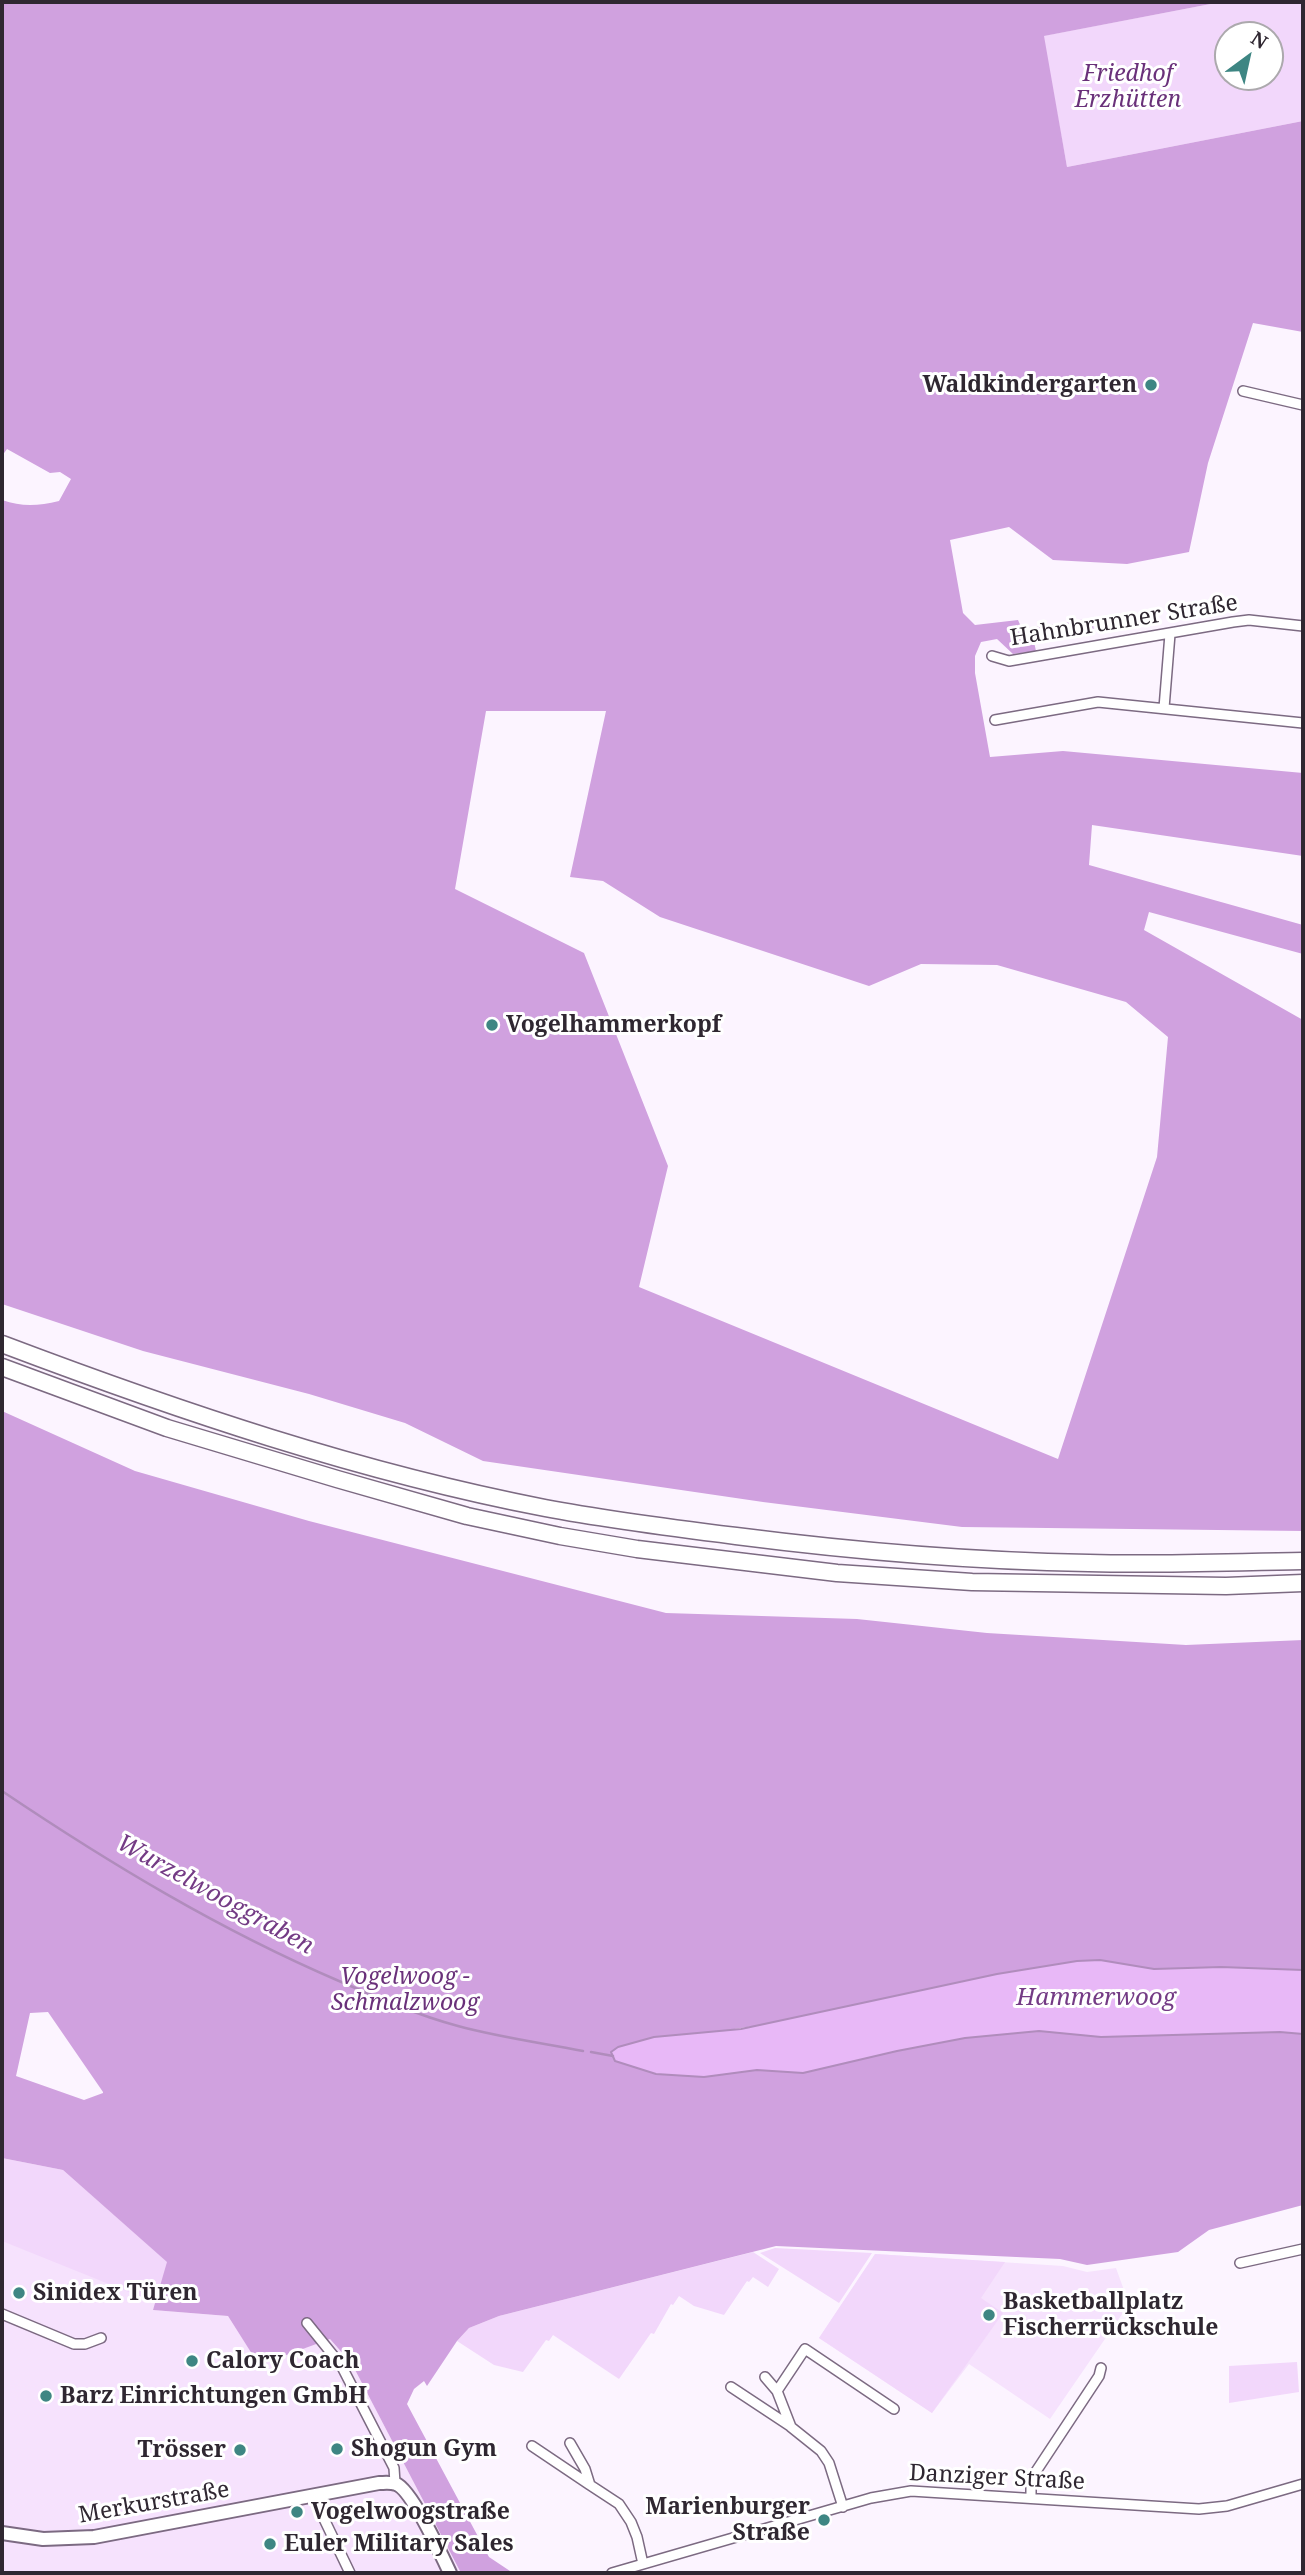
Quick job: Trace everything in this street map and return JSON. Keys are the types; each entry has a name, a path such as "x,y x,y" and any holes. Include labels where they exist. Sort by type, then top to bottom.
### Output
{"highway":[{"path":"2,1344 143,1397 339,1458 474,1493 634,1524 839,1549 976,1558 1089,1563 1303,1562"},
{"path":"2,1367 167,1428 467,1516 651,1551 837,1573 972,1582 1226,1586 1303,1583"}],"street":[{"path":"1243,391 1303,405"},
{"name":"Hahnbrunner Straße","path":"992,656 1009,660 1249,620 1303,626"},
{"path":"1164,708 1170,634"},
{"path":"995,720 1098,702 1303,723"},
{"path":"1240,2263 1303,2249"},
{"path":"2,2314 74,2344 85,2344 101,2338"},
{"path":"307,2323 341,2365 394,2468 395,2483 403,2488 411,2500 450,2573"},
{"path":"777,2391 805,2348 894,2409"},
{"path":"1031,2498 1031,2479 1100,2376 1101,2368"},
{"path":"765,2377 777,2391 791,2427"},
{"path":"731,2387 791,2427 821,2451 828,2463 843,2507"},
{"path":"570,2443 590,2484"},
{"path":"532,2446 619,2504 638,2537 643,2564"},
{"name":"Merkurstraße","path":"2,2533 43,2539 94,2537 379,2483 395,2483"},
{"name":"Danziger Straße","path":"612,2573 871,2498 911,2491 1199,2509 1227,2507 1303,2484"},
{"path":"313,2496 350,2573"}],"shaded area":[{"path":"2,2158 156,2303 153,2310 228,2316 259,2364 330,2339 352,2364 461,2573 2,2573"},
{"path":"875,2254 1063,2266 1087,2272 1116,2268 1129,2304 1050,2419 969,2364 932,2413 819,2338"}],"green space":[{"path":"2,2 1221,2 1044,36 1067,167 1303,121 1303,332 1253,323 1208,463 1189,552 1127,564 1053,560 1009,527 950,540 963,613 975,625 1018,620 1022,629 1092,618 1094,631 1034,642 1036,651 1013,654 997,639 981,642 975,656 975,673 990,757 1063,751 1303,773 1303,856 1092,825 1089,865 1303,925 1303,954 1149,912 1144,930 1303,1020 1303,1531 962,1527 763,1502 483,1461 405,1423 309,1394 143,1351 2,1304 2,500 30,505 59,501 71,479 60,472 50,473 7,449 2,456","holes":["486,711 606,711 570,877 603,881 660,917 869,986 921,964 997,965 1126,1002 1168,1037 1157,1157 1058,1459 639,1287 668,1166 584,953 455,889"]},
{"name":"Friedhof Erzhütten","path":"1221,2 1303,2 1303,121 1067,167 1043,36"},
{"name":"Vogelwoog - Schmalzwoog","path":"2,1411 135,1471 309,1521 666,1613 857,1619 987,1633 1186,1645 1303,1640 1303,1970 1221,1967 1154,1969 1100,1960 1077,1961 997,1974 773,2023 683,2035 704,2077 757,2070 803,2073 965,2038 1039,2031 1101,2037 1280,2032 1303,2034 1303,2205 1209,2230 1178,2252 1087,2265 1060,2259 776,2246 499,2316 469,2328 427,2386 424,2381 414,2389 407,2404 489,2557 513,2573 461,2573 352,2364 330,2339 259,2365 228,2316 153,2310 167,2262 63,2170 2,2158","holes":["48,2012 103,2092 84,2100 16,2076 30,2013"]},
{"path":"2,2158 63,2170 168,2262 156,2303 2,2241"},
{"path":"775,2248 872,2253 839,2303 760,2253"},
{"path":"753,2252 779,2269 768,2287 753,2277 747,2281 724,2315 694,2306 679,2296 619,2379 553,2335 549,2341 546,2340 523,2372 494,2365 457,2341 469,2328 499,2316"},
{"path":"875,2254 1005,2262 981,2298 1003,2313 932,2413 819,2338"},
{"path":"1297,2362 1299,2392 1229,2403 1229,2366"}],"water":[{"name":"Hammerwoog","path":"1100,1960 1154,1969 1221,1967 1303,1970 1303,2034 1280,2032 1101,2037 1039,2031 965,2038 803,2073 757,2070 704,2077 656,2074 615,2061 611,2052 618,2047 654,2037 741,2029 997,1974 1077,1961"}],"waterway":[{"name":"Wurzelwooggraben","path":"2,1791 166,1894 251,1940 339,1981 383,2000 458,2026 583,2051"},
{"path":"591,2052 613,2056"}],"place":[{"name":"Waldkindergarten","path":"1151,385"},
{"name":"Vogelhammerkopf","path":"492,1025"},
{"name":"Sinidex Türen","path":"19,2293"},
{"name":"Basketballplatz Fischerrückschule","path":"989,2315"},
{"name":"Calory Coach","path":"192,2361"},
{"name":"Barz Einrichtungen GmbH","path":"46,2396"},
{"name":"Shogun Gym","path":"337,2449"},
{"name":"Trösser","path":"240,2450"},
{"name":"Vogelwoogstraße","path":"297,2512"},
{"name":"Marienburger Straße","path":"824,2520"},
{"name":"Euler Military Sales","path":"270,2544"}]}
